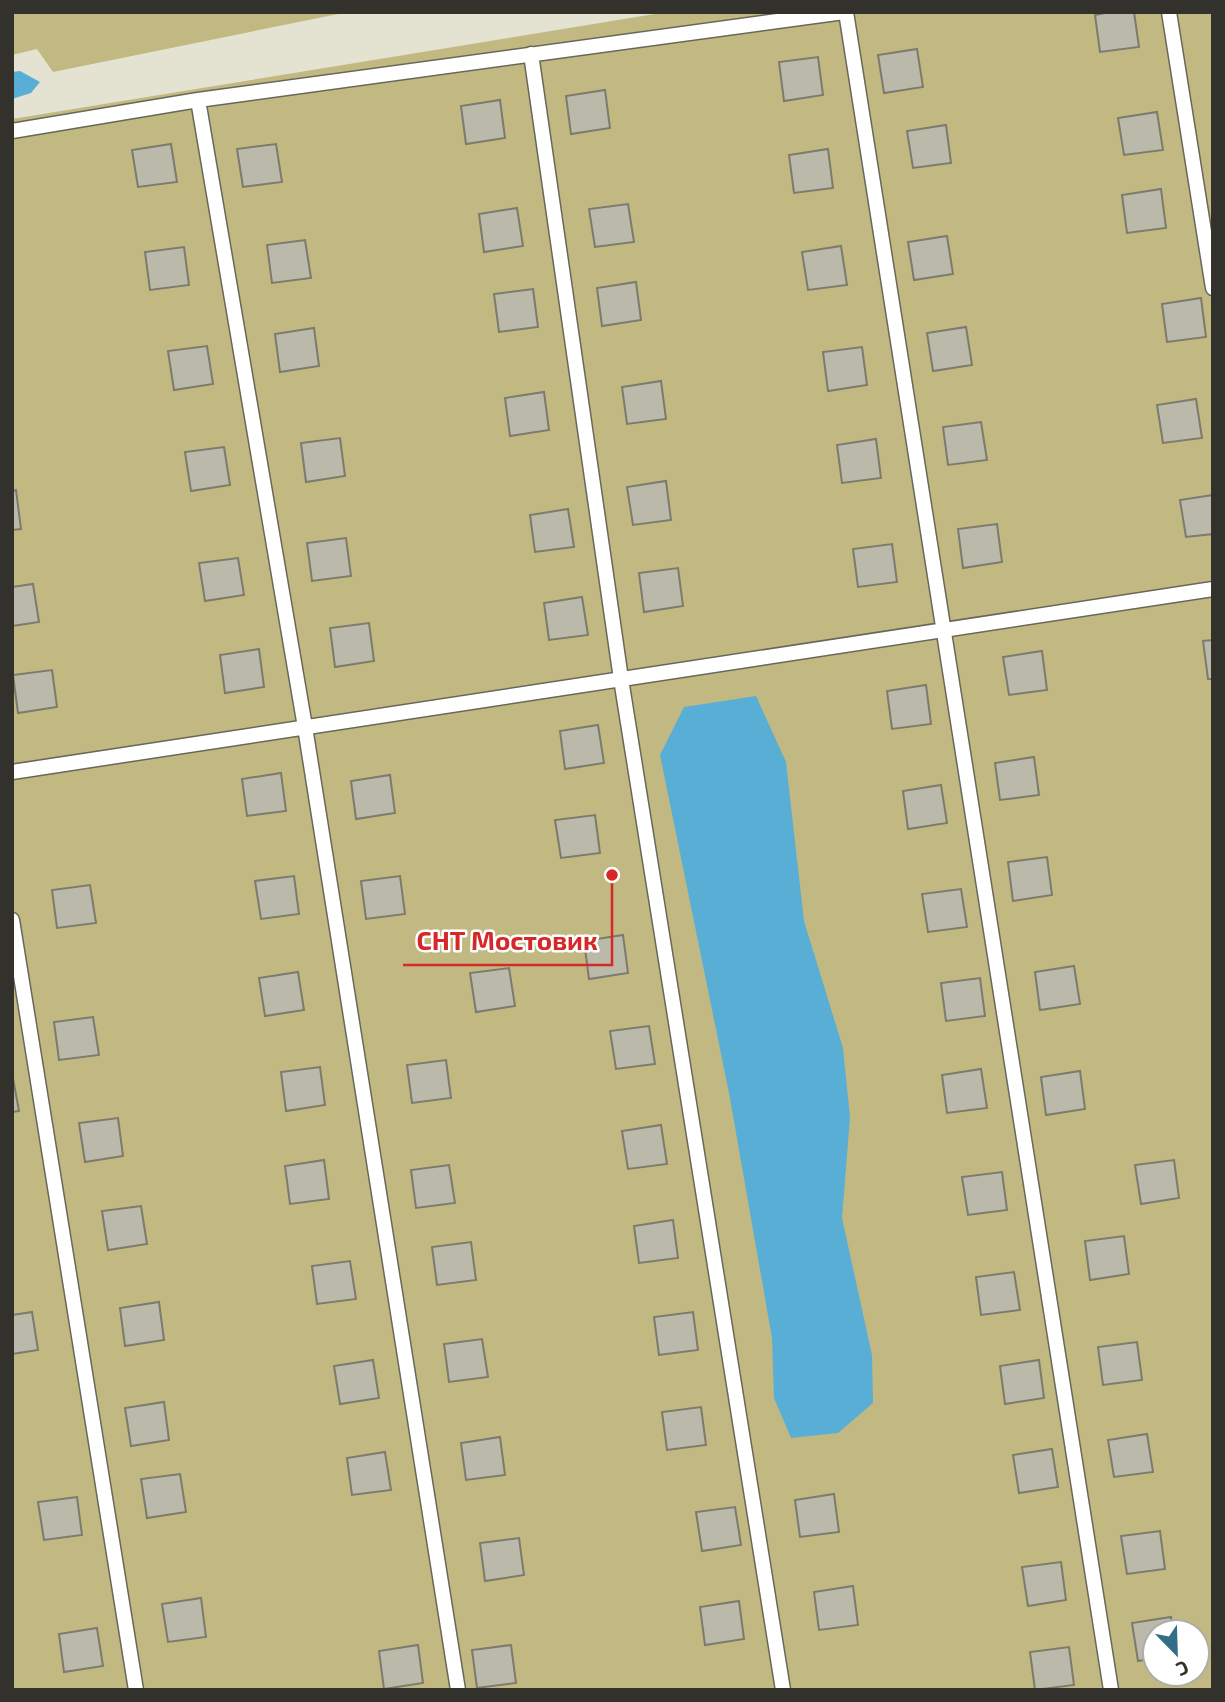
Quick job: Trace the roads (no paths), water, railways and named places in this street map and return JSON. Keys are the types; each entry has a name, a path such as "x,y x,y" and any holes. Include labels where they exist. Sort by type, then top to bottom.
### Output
{"lane":[{"path":"12,131 198,100 845,12 1111,1690"},
{"path":"1170,12 1213,288"},
{"path":"531,54 621,679 783,1690"},
{"path":"198,100 305,727 458,1690"},
{"path":"12,772 1213,589"},
{"path":"12,920 136,1690"}],"water":[{"path":"20,71 40,82 31,93 12,99 12,72"},
{"path":"756,696 786,762 804,921 843,1048 850,1117 842,1218 872,1355 873,1403 838,1433 791,1438 774,1398 772,1338 729,1093 660,755 684,707"}],"place":[{"name":"СНТ Мостовик","path":"612,875"}]}
